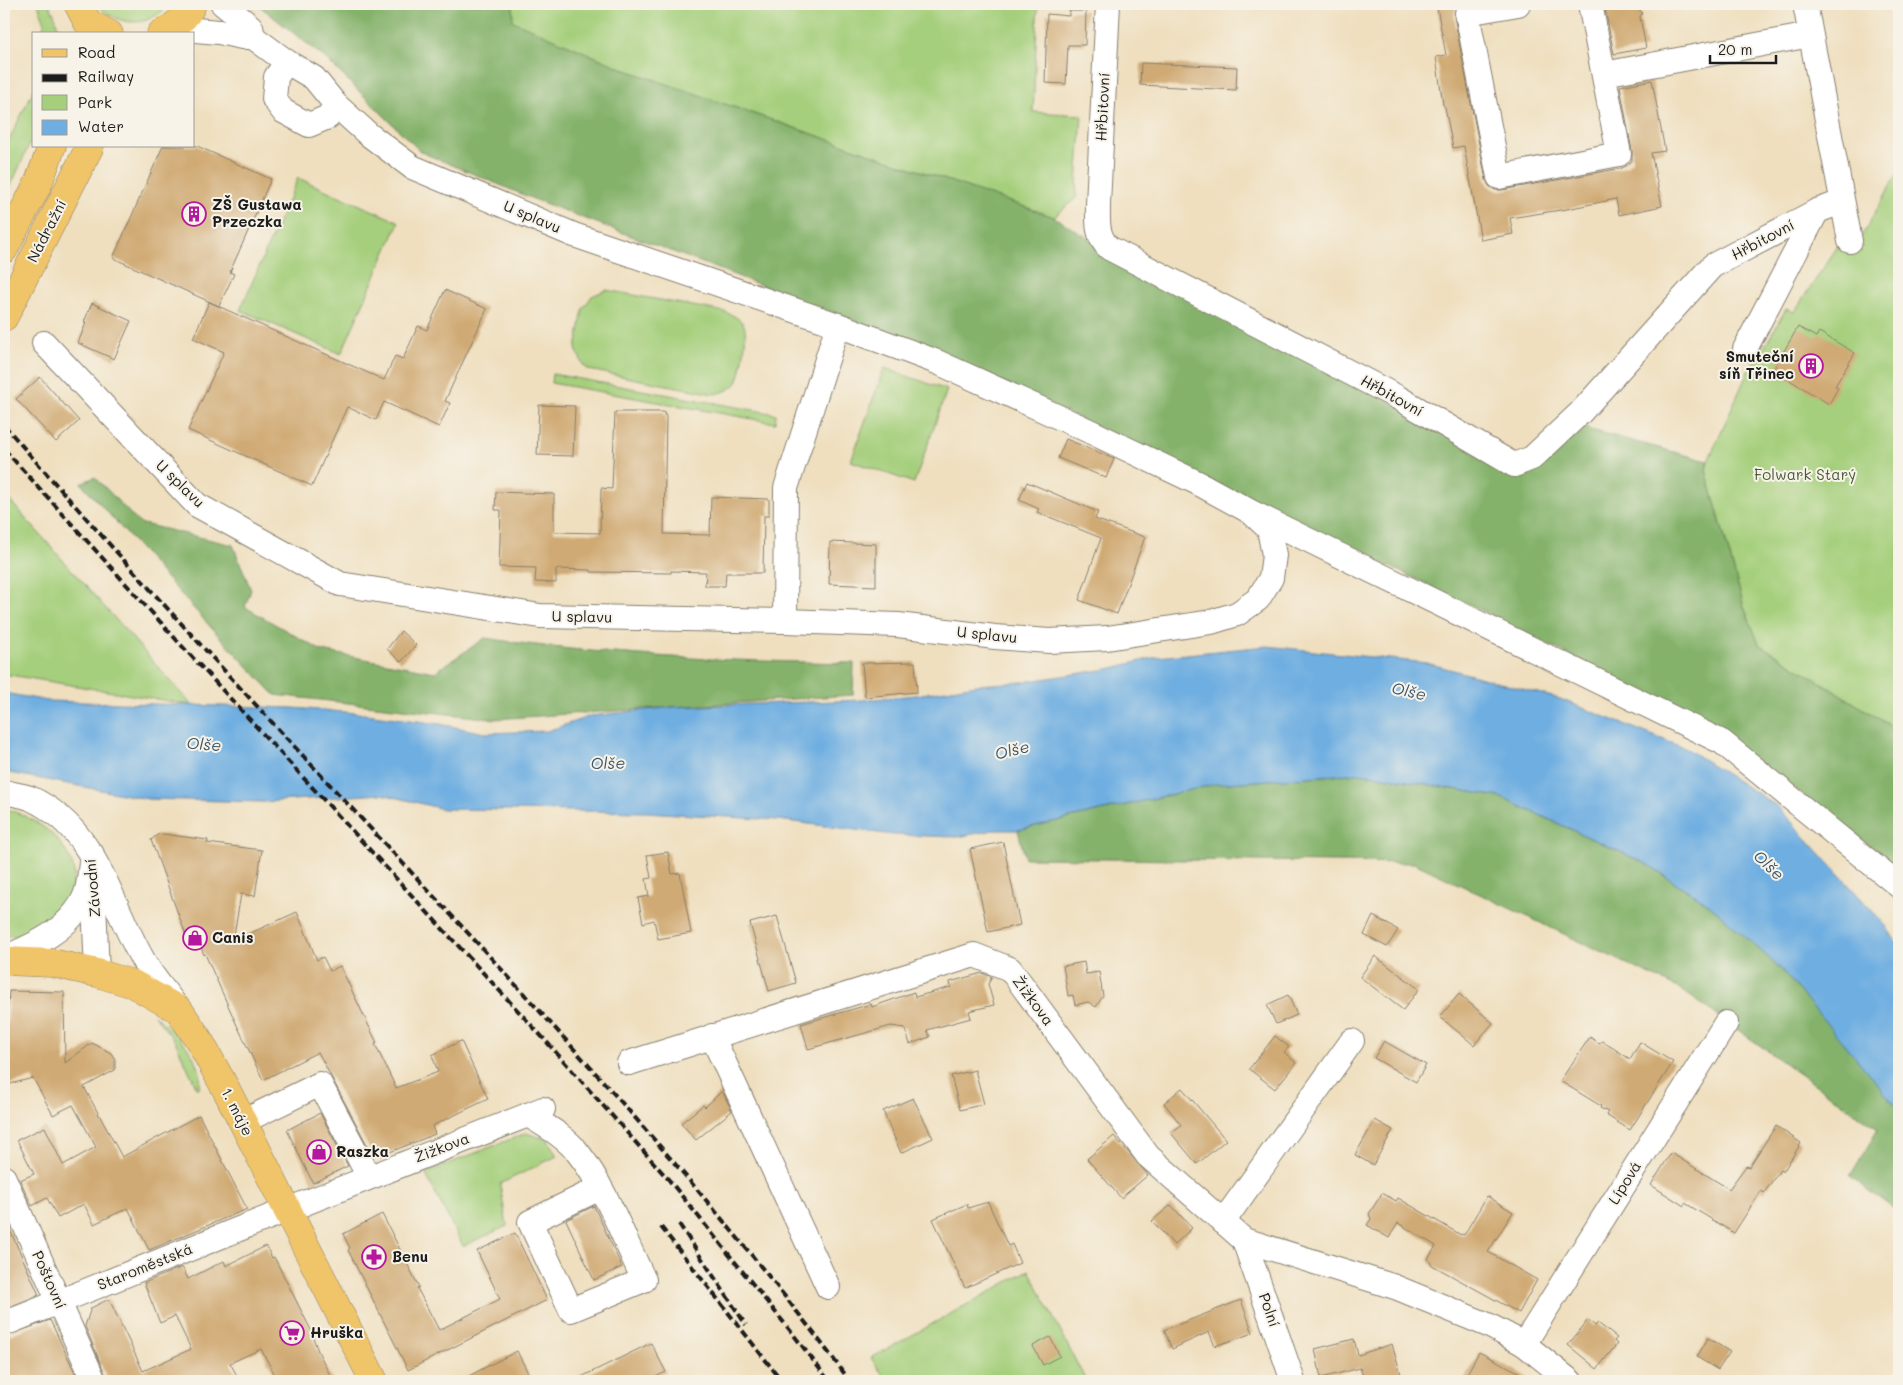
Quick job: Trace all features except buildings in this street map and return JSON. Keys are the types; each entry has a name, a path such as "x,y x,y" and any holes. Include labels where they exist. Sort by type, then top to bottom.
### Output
{"main road":[{"path":"166,31 190,9 192,4"},
{"name":"Nádražní","path":"4,249 38,184 51,148"},
{"name":"Nádražní","path":"4,317 89,148"},
{"name":"1. máje","path":"4,960 52,963 97,973 133,984 179,1010 200,1040 286,1212 374,1381"}],"street":[{"path":"223,4 251,27 253,37"},
{"name":"Hřbitovní","path":"1108,4 1098,223 1101,241 1109,248 1397,397 1514,465 1532,458 1580,413 1712,266 1817,211 1842,202"},
{"path":"1518,4 1467,14 1498,177 1619,154 1590,4"},
{"path":"1804,4 1850,241"},
{"name":"U splavu","path":"44,343 197,505 340,584 540,616 898,625 995,637 1049,641 1107,638 1211,622 1237,614 1258,599 1271,578 1274,555 1269,529 1251,512 1198,483 1085,428 937,362 838,325 574,235 412,167 368,134 336,105 314,78 287,62 253,37 242,37 219,32 166,31"},
{"path":"1604,74 1810,35"},
{"path":"287,62 276,77 274,99 283,111 309,124 328,117 336,105"},
{"path":"1745,350 1817,211"},
{"path":"785,621 786,488 838,325"},
{"path":"1251,512 1722,742 1899,886"},
{"name":"Závodní","path":"4,792 29,798 56,814 75,832 92,854 97,973"},
{"path":"4,960 37,944 69,919 85,895 92,854"},
{"path":"92,854 110,888 122,919 143,961 179,1010"},
{"name":"Žižkova","path":"629,1063 974,955 1010,969 1148,1156 1244,1240"},
{"name":"Lípová","path":"1524,1344 1726,1023"},
{"path":"712,1036 828,1287"},
{"path":"1224,1222 1352,1041"},
{"path":"242,1122 320,1084 369,1177"},
{"name":"Žižkova","path":"286,1212 369,1177 535,1112 579,1154 600,1188"},
{"name":"Poštovní","path":"4,1178 94,1381"},
{"path":"600,1188 644,1280 571,1310 530,1222 600,1188"},
{"name":"Staroměstská","path":"4,1324 286,1212"},
{"path":"1244,1240 1395,1287 1488,1325 1524,1344 1570,1381"},
{"name":"Polní","path":"1244,1240 1294,1381"}],"green space":[{"path":"38,4 49,4 59,32 41,32 45,23"},
{"path":"96,4 170,4 152,18 133,22 123,21 114,17"},
{"path":"257,4 513,4 513,21 626,70 1054,217 1091,240 1439,428 1525,478 1576,419 1591,430 1708,461 1706,471 1744,607 1759,644 1899,731 1899,867 1717,731 1487,613 948,356 531,198 421,152 325,58"},
{"path":"513,4 1038,4 1033,112 1082,115 1076,198 1054,217 626,70 512,21"},
{"path":"32,93 32,138 4,201 4,150"},
{"name":"Folwark Starý","path":"1899,171 1899,731 1759,644 1744,607 1706,470 1708,461 1751,365 1757,360 1786,309 1794,312 1838,246 1861,237"},
{"path":"298,178 399,222 341,354 240,310"},
{"path":"606,290 725,312 738,319 744,325 745,345 736,384 726,391 714,394 589,370 583,365 576,349 583,309 592,296"},
{"path":"884,368 947,390 914,483 851,461"},
{"path":"552,374 776,414 775,423 551,383"},
{"path":"95,477 139,523 233,545 251,590 245,607 322,651 435,672 485,638 623,654 762,661 854,663 853,695 494,719 275,695 215,632 81,483"},
{"path":"4,494 192,705 4,674"},
{"path":"1361,773 1500,797 1647,864 1710,905 1792,978 1899,1109 1899,1213 1850,1176 1878,1129 1680,989 1414,863 1025,858 1018,830 1216,784"},
{"path":"4,808 30,819 49,831 67,852 74,872 74,880 69,897 60,913 48,925 23,935 4,936"},
{"path":"153,1014 187,1046 198,1067 200,1077 199,1088 197,1088 175,1041"},
{"path":"526,1133 548,1140 557,1156 500,1184 507,1226 463,1246 425,1173"},
{"path":"1029,1270 1086,1381 887,1381 871,1358"}],"water":[{"name":"Olše","path":"1267,646 1427,663 1560,699 1687,749 1777,806 1886,926 1899,947 1899,1110 1781,969 1710,905 1647,864 1500,797 1361,773 1216,784 1018,830 993,830 958,837 894,835 778,820 645,812 443,809 382,794 263,802 148,799 4,772 4,693 48,701 293,708 358,713 440,724 485,733 547,731 591,716 673,707 863,700 916,695 976,685 1022,682 1108,669 1157,657"}],"railway":[{"path":"4,425 180,622 480,946 624,1105 717,1213 807,1324 850,1381"},
{"path":"4,449 182,646 545,1040 669,1180 829,1381"},
{"path":"679,1224 746,1325"},
{"path":"661,1227 782,1381"}],"place":[{"name":"ZŠ Gustawa Przeczka","path":"194,214"},
{"name":"Smuteční síň Třinec","path":"1811,366"},
{"name":"Canis","path":"195,938"},
{"name":"Raszka","path":"319,1152"},
{"name":"Benu","path":"374,1257"},
{"name":"Hruška","path":"292,1333"}]}
